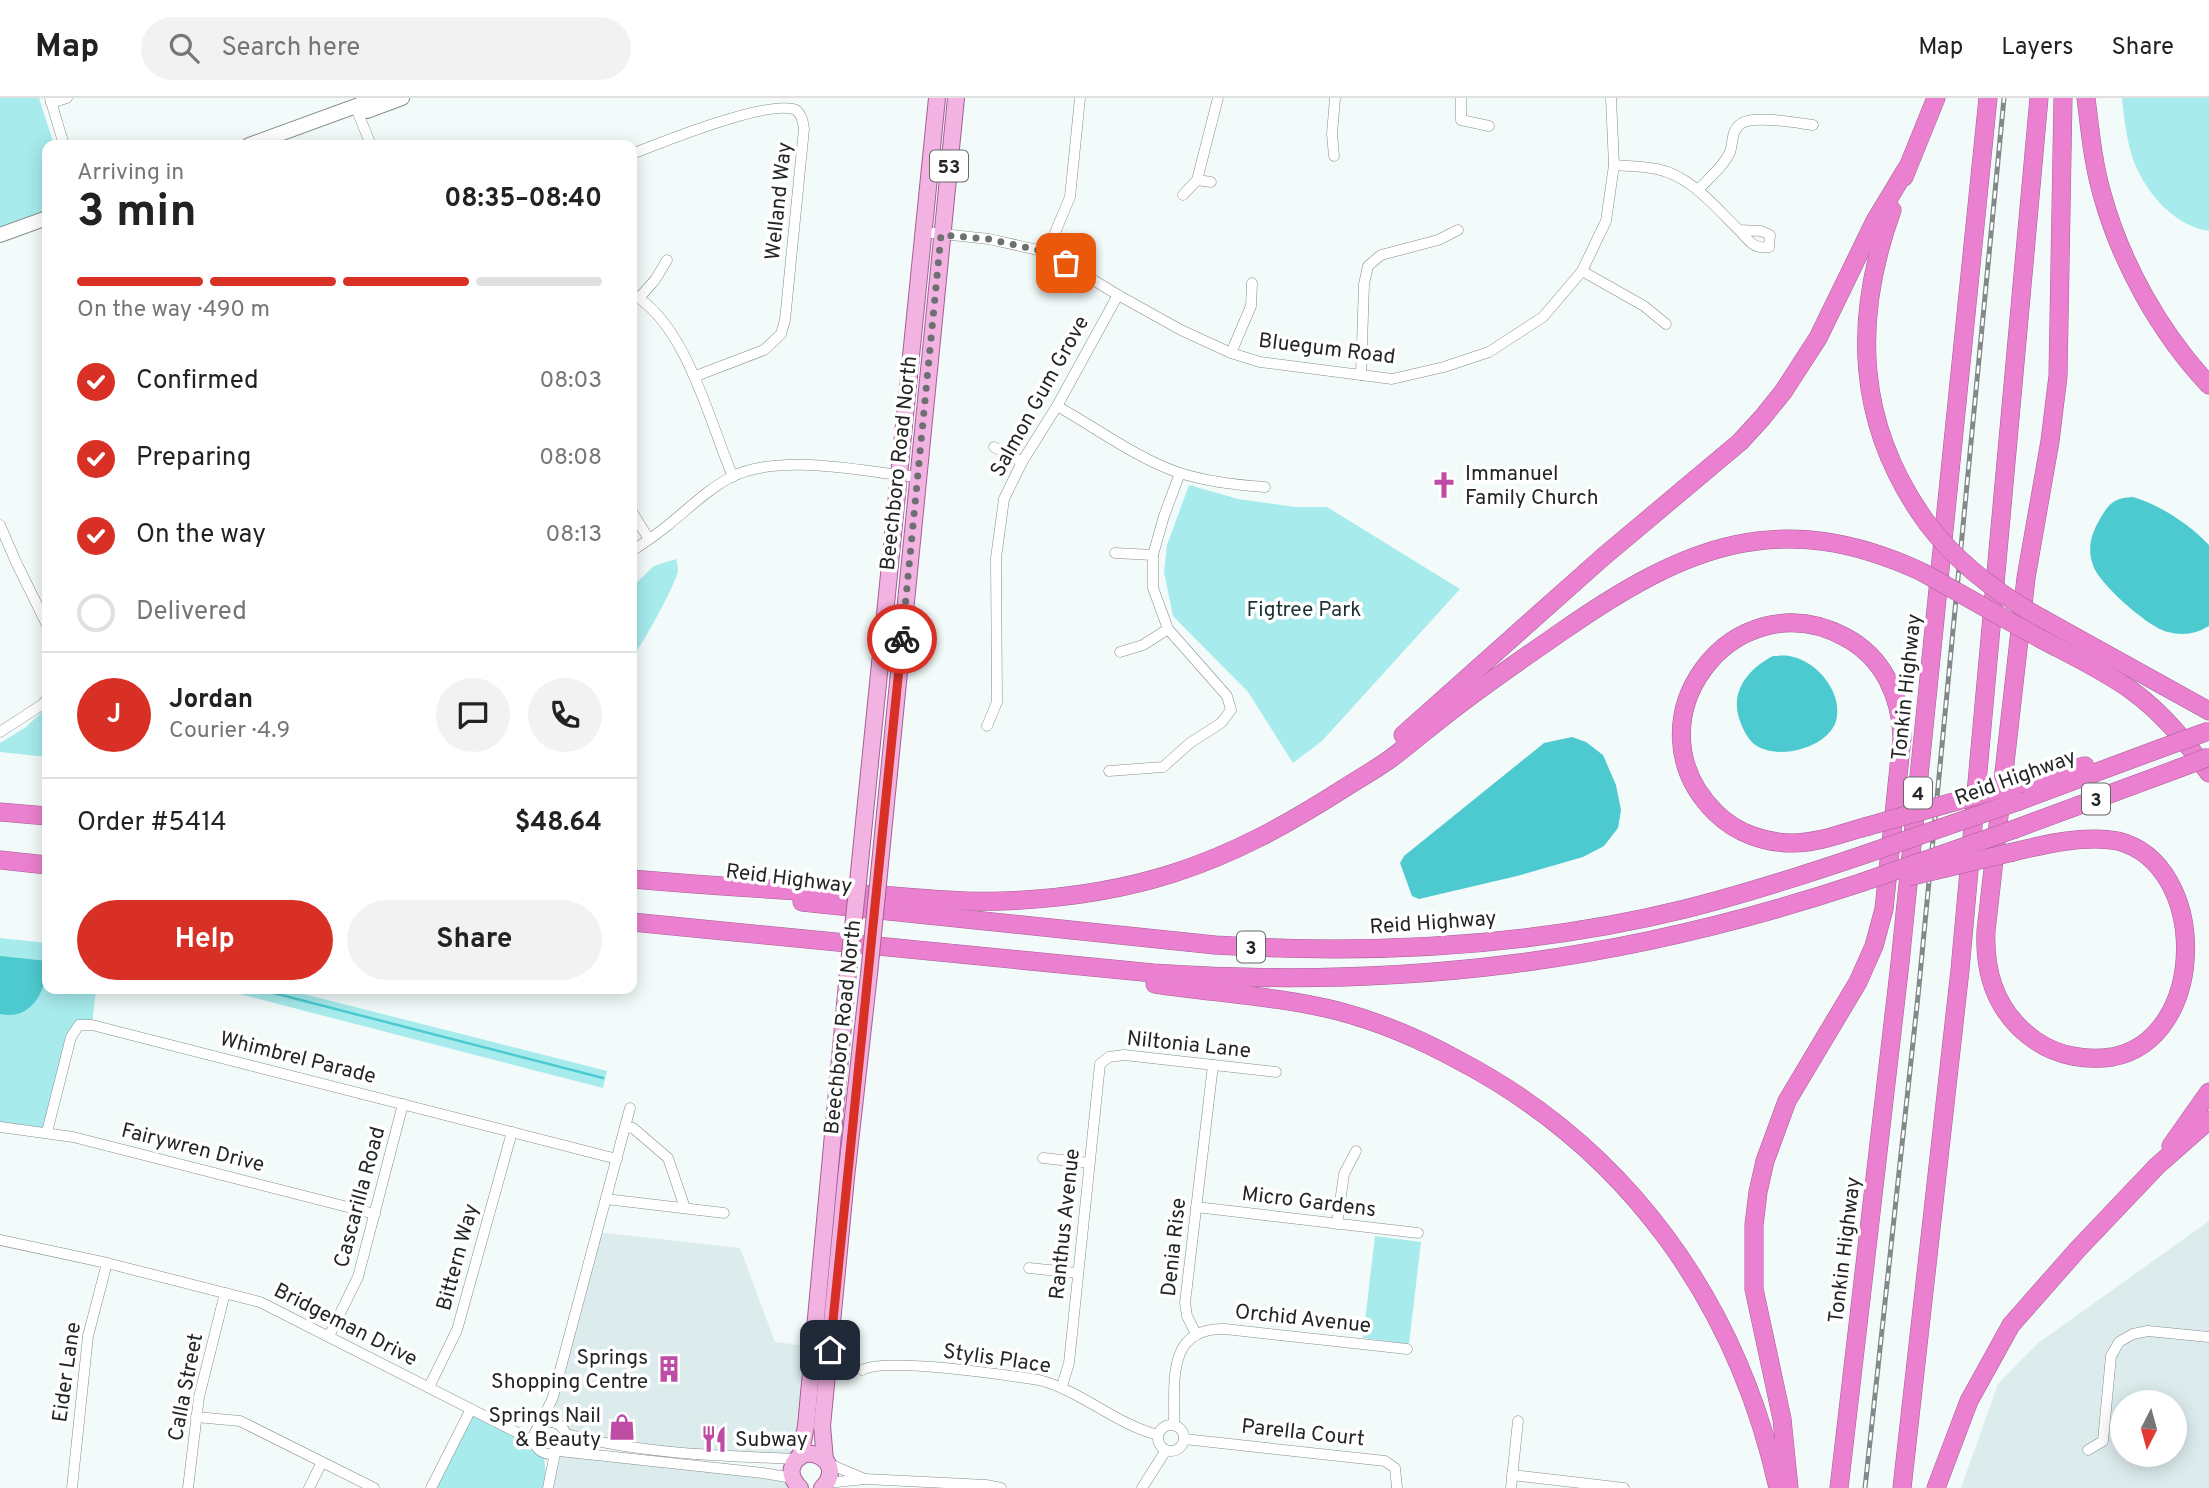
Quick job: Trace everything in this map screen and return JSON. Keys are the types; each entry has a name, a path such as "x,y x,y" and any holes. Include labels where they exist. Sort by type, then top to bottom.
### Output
{"highway":[{"path":"1936,98 1907,168 1881,242 1871,281 1867,307 1867,361 1875,414 1883,439 1905,488 1927,523 1972,572 2015,604 2209,711"},
{"name":"Tonkin Highway","path":"1839,1488 1900,963 1988,98"},
{"path":"1902,1488 1960,970 2039,98"},
{"path":"2063,98 2058,376 2050,441 2026,578 1986,931 1987,965 1997,996 2015,1023 2041,1044 2071,1056 2104,1059 2137,1051 2165,1035 2192,1004"},
{"path":"2086,98 2101,192 2114,230 2143,293 2178,349 2209,386"},
{"path":"1340,791 1603,557 1740,442 1762,418 1801,366 1818,338 1875,221 1907,168"},
{"path":"637,880 761,890 998,901 1057,898 1122,888 1175,873 1234,851 1295,820 1388,761 1458,705 1581,618 1657,572 1689,557 1756,541 1790,539 1859,548 1922,572 2131,690 2161,715 2187,743 2209,773"},
{"path":"1789,1488 1782,1419 1755,1289 1752,1257 1758,1192 1771,1140 1787,1101 1858,982 1874,946 1884,909 1902,738 1902,722 1893,690 1876,662 1851,640 1836,632 1805,624 1788,623 1756,629 1727,644 1699,674 1683,712 1682,745 1685,761 1698,791 1707,804 1732,826 1763,839 1779,842 1812,841 1866,827 2020,792 2209,731"},
{"name":"3","path":"637,922 1153,974 1213,977 1321,979 1392,976 1511,965 1618,948 1688,933 1860,886 2209,757"},
{"name":"Reid Highway","path":"637,881 854,909 1215,945 1274,949 1391,949 1509,940 1625,922 1740,895 1863,855 2020,792"},
{"path":"0,812 42,816"},
{"path":"1860,886 2013,852 2088,839 2121,841 2152,853 2178,874 2192,894"},
{"path":"0,860 42,864"},
{"path":"955,953 1337,1011 1409,1036 1466,1064 1510,1090 1572,1136 1600,1161 1652,1218 1682,1259 1715,1313 1747,1382 1770,1455 1777,1488"},
{"path":"2157,1166 2209,1092"},
{"path":"1936,1488 1969,1401 2011,1325 2157,1166 2209,1120"}],"main road":[{"name":"Beechboro Road North","path":"799,1458 806,1426 848,972 937,98"},
{"name":"Beechboro Road North","path":"826,1461 822,1426 956,98"},
{"path":"799,1458 810,1454 826,1461"},
{"name":"53","path":"796,1485 792,1468 799,1458"},
{"name":"53","path":"825,1486 830,1473 826,1461"}],"street":[{"path":"63,140 51,100 66,98"},
{"path":"287,140 357,110 377,98"},
{"path":"264,140 402,98"},
{"path":"1047,252 1070,197 1080,98"},
{"path":"1183,195 1197,180 1218,98"},
{"path":"1334,156 1332,134 1335,98"},
{"path":"1461,98 1461,120 1489,126"},
{"name":"Bluegum Road","path":"924,232 989,239 1047,252 1181,330 1231,353 1260,362 1392,379 1444,367 1489,352 1543,317 1582,271 1606,221 1614,165 1611,98"},
{"name":"Welland Way","path":"637,151 751,107 782,104 794,108 802,117 804,129 785,320 781,334 764,350 696,376"},
{"path":"357,110 369,140"},
{"path":"1698,190 1724,161 1730,151 1732,133 1744,122 1760,120 1813,125"},
{"path":"1614,165 1658,169 1681,178 1698,190 1739,230"},
{"path":"1197,180 1211,182"},
{"path":"0,235 42,220"},
{"path":"0,243 42,229"},
{"path":"1361,375 1364,284 1368,266 1381,255 1437,240 1458,230"},
{"path":"637,295 655,279 667,260"},
{"path":"1582,271 1644,306 1666,324"},
{"path":"1231,353 1251,306 1252,283"},
{"name":"Salmon Gum Grove","path":"987,726 997,702 996,558 1003,499 1118,295"},
{"path":"637,297 661,319 696,376 733,477"},
{"path":"1057,406 1160,465 1180,473 1224,484 1265,486"},
{"path":"994,447 1022,462"},
{"path":"637,547 702,495 733,477 757,469 814,466 918,477"},
{"path":"1109,771 1163,767 1181,750 1221,723 1231,710 1227,696 1168,629 1153,588 1153,555 1180,473"},
{"path":"637,520 649,539"},
{"path":"0,525 42,615"},
{"path":"1115,553 1153,555"},
{"path":"1120,652 1143,645 1168,629"},
{"path":"0,732 42,705"},
{"name":"Whimbrel Parade","path":"47,1132 71,1037 79,1025 92,1025 617,1159"},
{"name":"Niltonia Lane","path":"1100,1064 1108,1057 1124,1055 1276,1072"},
{"name":"Ranthus Avenue","path":"1062,1386 1069,1363 1100,1064"},
{"name":"Denia Rise","path":"1196,1334 1187,1316 1185,1303 1213,1065"},
{"name":"Cascarilla Road","path":"329,1336 358,1277 403,1104"},
{"path":"548,1484 543,1452 534,1441 553,1397 630,1108"},
{"name":"Fairywren Drive","path":"0,1127 74,1137 374,1214"},
{"path":"625,1127 633,1128 668,1158 685,1208"},
{"name":"Bittern Way","path":"429,1387 457,1330 512,1132"},
{"path":"1338,1224 1344,1174 1356,1151"},
{"path":"1043,1158 1089,1163"},
{"path":"606,1199 724,1213"},
{"name":"Micro Gardens","path":"1196,1207 1418,1233"},
{"name":"Bridgeman Drive","path":"0,1240 107,1263 260,1302 534,1441"},
{"name":"Eider Lane","path":"72,1488 88,1336 107,1263"},
{"path":"1029,1268 1078,1273"},
{"name":"Calla Street","path":"188,1488 195,1417 225,1293"},
{"name":"Orchid Avenue","path":"1196,1334 1206,1329 1225,1329 1407,1349"},
{"path":"2088,1450 2103,1441 2111,1356 2119,1342 2133,1334 2148,1331 2209,1337"},
{"path":"1174,1424 1179,1355 1183,1344 1196,1334"},
{"name":"Stylis Place","path":"862,1370 892,1364 1014,1376 1062,1386 1132,1426 1158,1435"},
{"path":"548,1484 557,1452 565,1444 553,1397"},
{"path":"431,1488 471,1409"},
{"path":"195,1417 240,1421 374,1488"},
{"path":"539,1426 549,1422 598,1443 738,1458 799,1458"},
{"path":"1511,1488 1518,1422"},
{"name":"Bridgeman Drive","path":"504,1424 539,1426"},
{"path":"1174,1424 1182,1430 1184,1439 1178,1449 1166,1450 1159,1444 1158,1435 1166,1426 1174,1424"},
{"name":"Parella Court","path":"1184,1439 1385,1461 1395,1468 1397,1488"},
{"path":"1142,1488 1166,1450"},
{"path":"543,1452 757,1472"},
{"path":"738,1458 743,1465 757,1472 796,1485"},
{"path":"826,1461 865,1479"},
{"path":"309,1488 322,1462"},
{"path":"1512,1475 1621,1488"},
{"path":"825,1486 865,1479 1001,1488"}],"shaded area":[{"path":"2133,497 2174,516 2209,545 2209,626 2184,634 2160,629 2125,604 2097,573 2091,559 2090,547 2097,525 2113,502"},
{"path":"1773,656 1789,656 1810,664 1833,691 1837,713 1835,724 1821,740 1799,750 1774,752 1754,744 1741,724 1737,710 1743,682 1764,661"},
{"path":"1572,737 1586,742 1603,755 1616,785 1621,810 1618,828 1604,846 1583,857 1517,876 1419,899 1412,896 1400,863 1404,856 1544,743"},
{"path":"0,956 42,960 42,989 36,1001 21,1013 0,1014"},
{"path":"2209,1221 2209,1488 1961,1488 1998,1384 2038,1343"},
{"name":"Springs Shopping Centre","path":"597,1232 740,1248 775,1342 814,1347 800,1457 738,1458 566,1434 560,1425 553,1397"},
{"name":"Springs Shopping Centre","path":"555,1453 777,1475 796,1488 548,1488"}],"green space":[{"path":"0,98 39,98 52,140 42,140 42,213 0,228"},
{"path":"2122,98 2209,98 2209,231 2195,228 2171,213 2142,179 2131,153"},
{"name":"Figtree Park","path":"1189,485 1238,499 1295,507 1327,507 1460,589 1322,741 1293,763 1248,692 1173,616 1164,572 1167,545"},
{"path":"676,559 678,571 637,651 637,582 654,566"},
{"path":"42,712 42,756 0,752 0,743 26,727"},
{"path":"0,938 42,942 42,994 95,994 92,1025 79,1025 47,1132 0,1127"},
{"path":"239,994 304,994 607,1071 603,1088"},
{"path":"1375,1236 1421,1242 1409,1344 1363,1338"},
{"path":"471,1409 534,1441 543,1452 548,1488 431,1488"}],"waterway":[{"path":"277,994 603,1078"}],"railway":[{"path":"1865,1488 1918,996 2004,98"}],"way so far":[{"path":"902,639 941,235 989,239 1047,252 1066,263"}],"place":[{"name":"Immanuel Family Church","path":"1444,485"},
{"name":"Springs Shopping Centre","path":"669,1369"},
{"name":"Springs Nail & Beauty","path":"622,1427"},
{"name":"Subway","path":"714,1439"}],"route":[{"path":"830,1350 902,639"}]}
